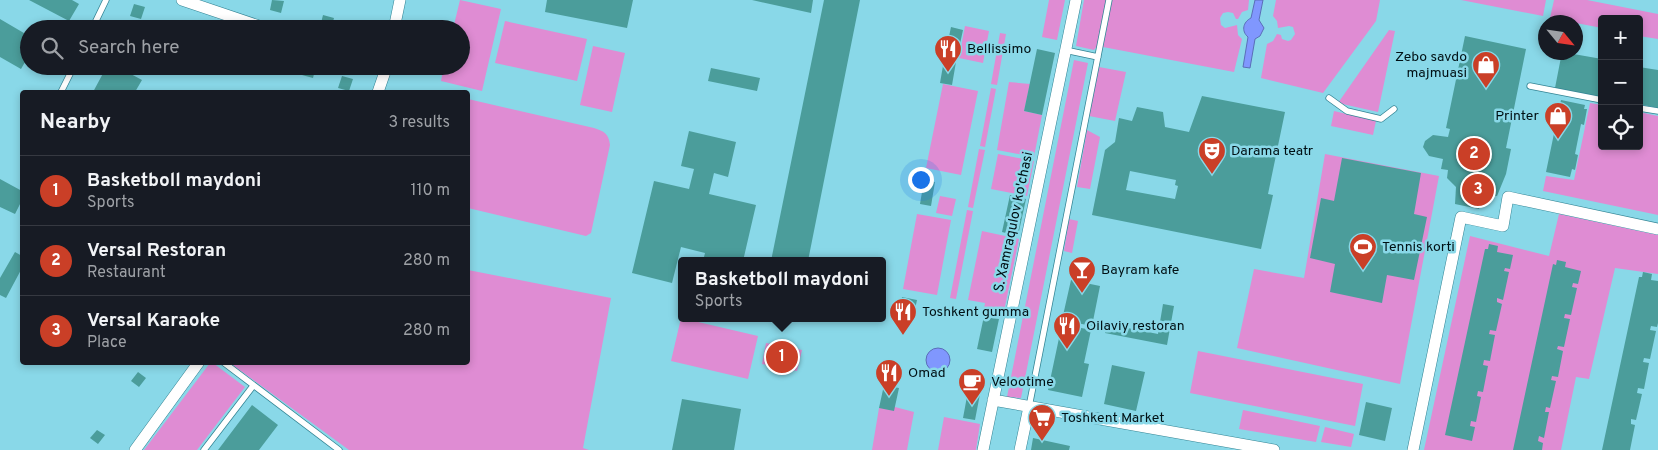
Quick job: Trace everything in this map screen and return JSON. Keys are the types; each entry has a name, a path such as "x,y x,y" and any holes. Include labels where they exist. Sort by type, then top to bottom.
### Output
{"street":[{"path":"182,0 241,20"},
{"path":"396,20 400,0"},
{"name":"S. Xamraqulov ko'chasi","path":"983,450 1076,0"},
{"path":"379,90 383,75"},
{"path":"1414,450 1461,217 1503,226 1508,197 1658,229"},
{"path":"135,450 197,365"},
{"path":"993,400 1274,450"},
{"path":"1020,450 1029,407"}],"lane":[{"path":"96,20 106,0"},
{"path":"1029,407 1109,0"},
{"path":"1065,50 1098,57"},
{"path":"62,90 70,75"},
{"path":"1530,86 1598,99"},
{"path":"1329,98 1347,111 1381,119 1394,109"},
{"path":"1643,109 1658,111"},
{"path":"227,365 339,450"},
{"path":"204,450 253,386"}],"shaded area":[{"path":"460,0 501,9 482,91 441,81 442,75 470,75 470,20 455,20"},
{"path":"1049,0 1065,0 1057,40 1042,37"},
{"path":"1084,0 1107,0 1098,45 1094,50 1076,46"},
{"path":"1112,0 1249,0 1248,10 1242,12 1238,19 1236,19 1233,13 1228,12 1223,13 1220,18 1221,25 1225,28 1237,25 1238,35 1242,39 1234,72 1103,47"},
{"path":"1276,0 1380,0 1376,21 1323,93 1261,78 1267,44 1273,41 1277,34 1281,35 1282,39 1288,41 1295,34 1293,27 1278,28 1277,21 1273,16"},
{"path":"1461,0 1546,0 1543,15"},
{"path":"1554,0 1587,0 1658,14 1658,39 1643,37 1643,15 1598,15 1598,27 1583,24 1583,15 1551,15"},
{"path":"505,21 587,39 577,81 495,63"},
{"path":"965,26 989,31 983,63 959,58"},
{"path":"1389,30 1395,31 1378,112 1338,103"},
{"path":"1000,33 1006,34 997,85 991,84"},
{"path":"593,46 625,53 612,112 580,105"},
{"path":"1074,60 1088,63 1021,398 1007,397"},
{"path":"1099,67 1126,72 1115,121 1089,116"},
{"path":"1009,82 1030,84 1024,111 1042,115 1034,157 997,150"},
{"path":"943,84 978,91 961,175 926,168"},
{"path":"991,88 996,89 985,147 980,146"},
{"path":"470,99 594,128 601,130 605,134 610,145 591,233 586,236 470,208"},
{"path":"1590,103 1598,104 1598,150 1643,150 1643,113 1658,116 1658,215 1543,191 1546,176 1574,180"},
{"path":"1334,111 1376,121 1373,135 1331,126"},
{"path":"1087,130 1100,137 1090,189 1077,187"},
{"path":"979,149 985,150 973,208 968,207"},
{"path":"998,154 1034,161 1027,196 991,189"},
{"name":"Tennis korti","path":"1325,154 1439,176 1400,384 1237,348 1254,269 1304,278"},
{"path":"940,196 956,199 952,216 936,213"},
{"path":"967,210 973,211 956,299 950,298"},
{"path":"917,214 951,220 937,295 903,289"},
{"path":"1559,214 1658,235 1658,274 1615,268 1589,379 1576,377 1561,450 1424,450 1470,236 1549,256"},
{"path":"1069,219 1078,221 1072,253 1064,251"},
{"path":"982,231 1019,239 1003,316 983,313 985,303 968,300"},
{"path":"470,270 611,298 583,448 589,450 349,450 233,365 470,365"},
{"path":"680,322 698,322 758,336 748,379 671,361"},
{"path":"766,343 802,350 797,371 762,364"},
{"path":"1198,351 1363,384 1355,426 1190,393"},
{"path":"208,365 216,365 245,387 197,450 144,450"},
{"path":"895,407 914,412 907,450 872,450 879,408"},
{"path":"1243,410 1320,426 1316,442 1239,429"},
{"path":"944,417 980,424 976,450 938,450"},
{"path":"1325,427 1354,434 1351,447 1321,442"}],"water":[{"path":"1255,0 1263,0 1259,20 1264,28 1260,36 1255,39 1250,68 1243,67 1248,37 1244,32 1244,27 1251,18"},
{"path":"938,348 946,352 950,360 946,368 938,372 930,368 926,360 930,352"}],"building":[{"path":"29,0 72,0 79,4 70,20"},
{"path":"272,0 284,1 281,13 270,10"},
{"path":"547,0 633,0 627,28 545,12"},
{"path":"752,0 813,0 811,13"},
{"path":"824,0 860,0 809,257 772,257"},
{"path":"134,4 145,7 141,19 130,16"},
{"path":"323,15 334,18 333,20 322,20"},
{"path":"0,19 20,31 20,68 0,57"},
{"path":"951,27 963,30 958,53 946,51"},
{"path":"1465,36 1526,49 1506,148 1511,149 1506,174 1497,196 1483,193 1479,209 1455,204 1456,187 1447,178 1448,170 1441,169 1443,159 1429,156 1423,147 1425,141 1433,135 1448,137 1450,129 1446,128"},
{"path":"1037,49 1055,53 1042,115 1024,111"},
{"path":"1583,56 1598,58 1598,96 1555,88 1560,60 1583,60"},
{"name":"Bellissimo","path":"944,60 956,62 952,85 940,83"},
{"path":"711,68 760,78 757,91 708,81"},
{"path":"1643,68 1658,70 1658,108 1643,105"},
{"path":"102,75 133,75 142,80 136,90 94,90"},
{"path":"302,75 314,75 313,78"},
{"path":"342,76 353,79 349,90 338,88"},
{"name":"Darama teatr","path":"1202,96 1285,112 1268,194 1273,195 1261,249 1092,215 1105,150 1115,142 1119,118 1132,121 1137,107 1163,112 1165,127 1189,132","holes":["1130,171 1176,180 1175,185 1178,186 1175,199 1126,190"]},
{"path":"1561,100 1585,105 1584,109 1587,109 1584,125 1581,124 1575,154 1578,155 1575,170 1572,169 1570,177 1546,172"},
{"path":"689,131 736,142 728,177 714,173 709,194 756,205 744,257 704,257 705,253 681,247 672,283 632,273 654,181 689,189 694,169 681,166"},
{"path":"1342,158 1421,173 1414,214 1427,217 1414,280 1387,275 1382,303 1330,292 1335,264 1310,258 1321,198 1334,201"},
{"path":"0,179 20,190 20,204 15,214 0,207"},
{"path":"924,180 935,182 931,206 920,204"},
{"path":"1010,195 1026,199 1018,236 1002,232"},
{"path":"1489,244 1498,246 1497,252 1513,255 1510,269 1505,268 1504,271 1509,272 1503,300 1497,298 1497,302 1502,304 1496,331 1490,330 1489,334 1495,335 1490,361 1484,360 1483,365 1488,366 1483,392 1478,391 1477,396 1481,397 1476,422 1471,421 1470,426 1475,427 1472,441 1445,435 1485,249 1488,249"},
{"path":"15,252 20,255 20,272 6,298 0,295 0,278"},
{"path":"1557,260 1566,262 1565,267 1581,271 1578,284 1573,283 1572,287 1577,288 1571,315 1565,314 1564,318 1570,319 1564,347 1558,346 1557,349 1563,351 1558,377 1552,376 1551,380 1556,381 1550,408 1546,407 1545,412 1549,412 1544,438 1539,436 1538,441 1543,443 1542,450 1513,450 1553,264 1556,265"},
{"path":"1643,272 1652,274 1651,280 1658,281 1658,323 1657,327 1651,326 1650,330 1656,331 1650,359 1644,358 1643,362 1649,363 1644,389 1638,388 1637,393 1642,394 1636,420 1631,419 1631,424 1635,425 1630,450 1602,450 1639,277 1642,277"},
{"path":"1071,280 1100,286 1092,326 1062,320"},
{"path":"902,297 917,300 912,323 897,320"},
{"path":"1163,304 1174,306 1167,345 1105,333 1107,324 1158,334"},
{"path":"984,316 999,319 992,352 977,349"},
{"path":"1062,324 1091,330 1084,363 1089,364 1082,397 1048,390"},
{"path":"1112,365 1145,372 1136,411 1104,404"},
{"path":"138,372 146,378 139,387 131,381"},
{"name":"Omad","path":"884,385 899,388 894,411 879,408"},
{"name":"Velootime","path":"968,391 980,394 975,420 963,418"},
{"path":"682,399 741,409 734,450 672,450"},
{"path":"1366,402 1392,408 1385,441 1359,435"},
{"path":"252,405 278,425 259,450 218,450"},
{"path":"97,430 105,435 98,444 90,438"},
{"name":"Toshkent Market","path":"1033,438 1070,446 1069,450 1031,450"}],"place":[{"name":"Bellissimo","path":"948,73"},
{"name":"Zebo savdo majmuasi","path":"1486,89"},
{"name":"Printer","path":"1558,140"},
{"name":"Versal Restoran","path":"1474,154"},
{"name":"Darama teatr","path":"1212,175"},
{"name":"Versal Karaoke","path":"1478,190"},
{"name":"Tennis korti","path":"1363,271"},
{"name":"Bayram kafe","path":"1082,294"},
{"name":"Toshkent gumma","path":"903,336"},
{"name":"Oilaviy restoran","path":"1067,350"},
{"name":"Basketboll maydoni","path":"782,357"},
{"name":"Omad","path":"889,397"},
{"name":"Velootime","path":"972,406"},
{"name":"Toshkent Market","path":"1042,442"}]}
